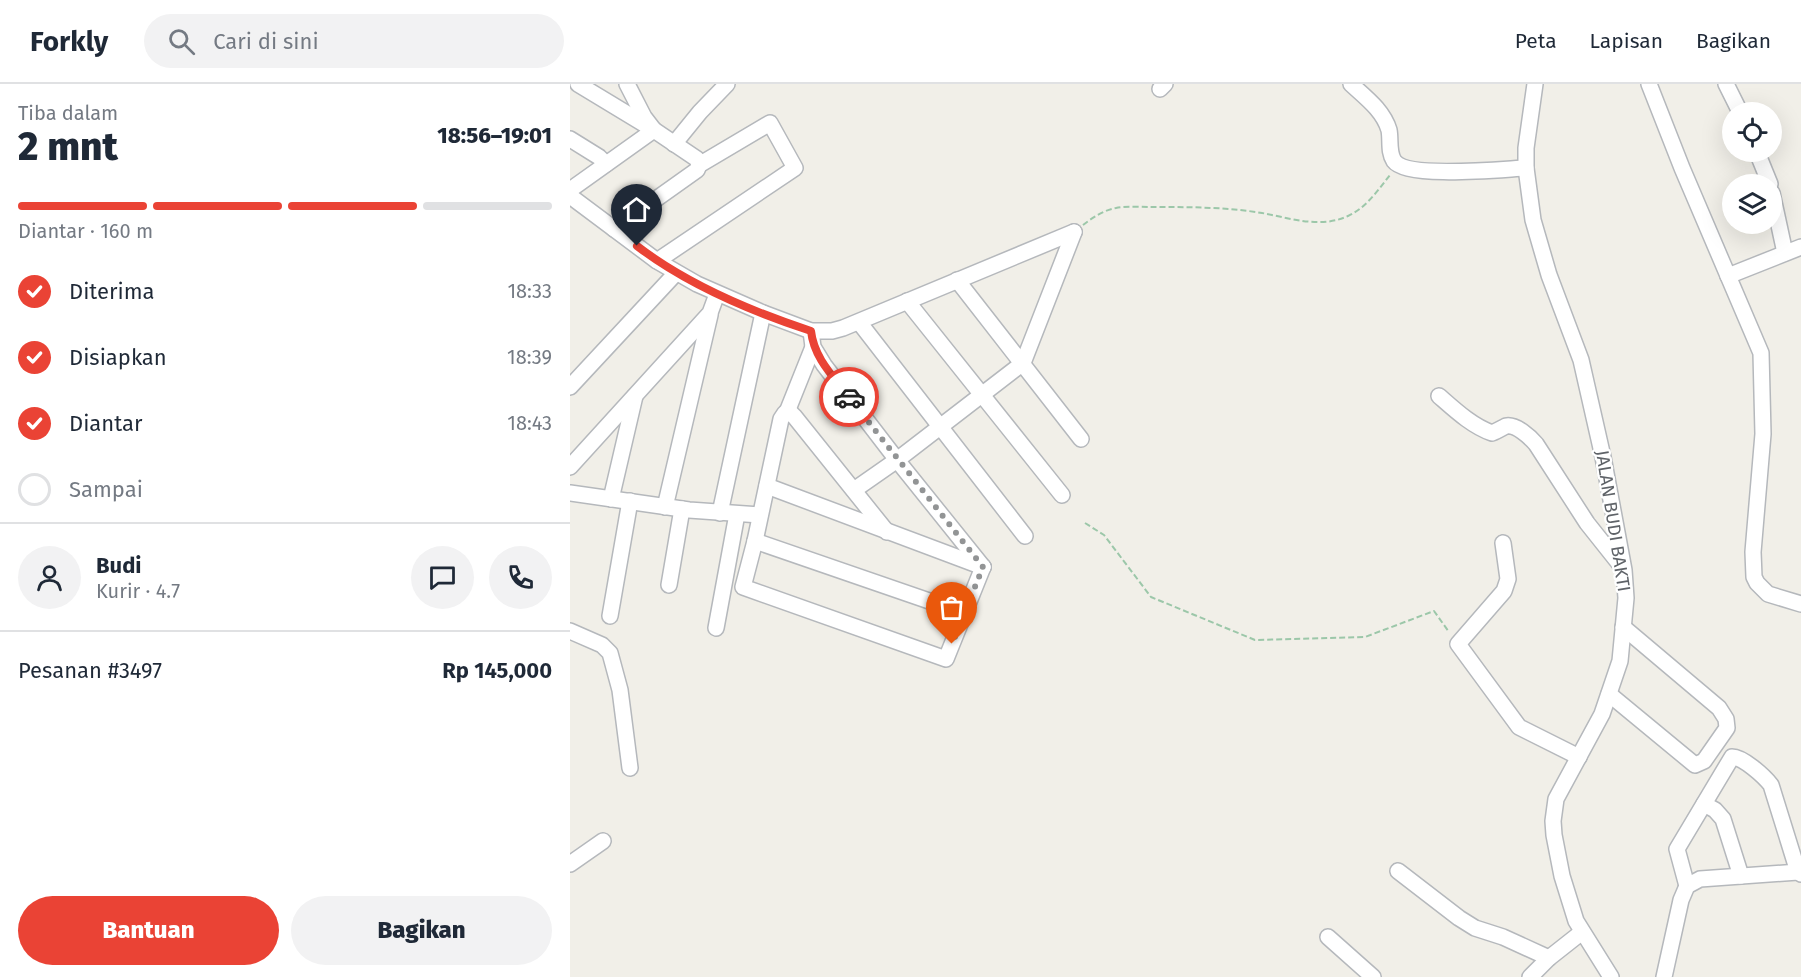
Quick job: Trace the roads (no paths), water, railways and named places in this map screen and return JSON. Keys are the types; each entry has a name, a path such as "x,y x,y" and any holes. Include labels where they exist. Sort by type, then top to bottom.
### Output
{"street":[{"path":"578,84 654,130 698,160 699,165"},
{"path":"627,84 640,110 654,130"},
{"path":"674,144 727,84"},
{"path":"1351,84 1385,121 1389,131 1392,156 1398,165 1412,170 1446,172 1526,168"},
{"name":"JALAN BUDI BAKTI","path":"1535,84 1527,139 1526,168 1533,220 1549,275 1581,360 1603,457 1624,570 1626,598 1620,661 1602,714 1556,800 1553,821 1563,876 1576,921 1611,977"},
{"path":"1649,84 1761,353 1763,434 1753,552 1754,577 1768,594 1801,604"},
{"path":"1726,84 1735,102"},
{"path":"614,229 697,170 699,165 770,123 795,168 657,261"},
{"path":"570,190 654,130"},
{"path":"570,139 606,164"},
{"path":"570,196 676,273 717,294 811,331 832,331 859,322 1074,232 1023,363 897,460 854,490"},
{"path":"1781,234 1785,253"},
{"path":"1728,276 1801,247"},
{"path":"570,387 676,273"},
{"path":"957,280 1080,439"},
{"path":"665,507 710,313 717,294"},
{"path":"907,301 1062,495"},
{"path":"570,466 710,313"},
{"path":"720,513 763,313"},
{"path":"859,322 1024,536"},
{"path":"811,331 813,347 824,365 983,567"},
{"path":"813,347 787,412 781,419 743,587 946,659 983,567"},
{"path":"611,499 635,395"},
{"path":"1438,396 1482,429 1492,433 1512,426 1530,437 1587,523 1624,570"},
{"path":"787,412 794,416 887,532"},
{"path":"767,486 983,567"},
{"path":"570,493 682,509 760,515"},
{"path":"610,616 630,501"},
{"path":"669,585 682,509"},
{"path":"716,628 737,514"},
{"path":"755,541 964,613"},
{"path":"1503,543 1507,585 1458,644 1519,727 1579,757"},
{"path":"1609,694 1695,765 1704,761 1726,728 1726,719 1719,708 1623,627"},
{"path":"570,631 602,645 610,653 620,690 630,768"},
{"path":"1664,977 1681,900 1687,886 1677,849 1732,757 1736,756 1771,785 1800,873 1700,879 1687,886"},
{"path":"1704,804 1715,810 1723,819 1741,876"},
{"path":"570,864 603,841"},
{"path":"1398,871 1474,928 1503,937 1549,958"},
{"path":"1530,977 1549,958 1582,932"},
{"path":"1328,937 1373,977"}]}
